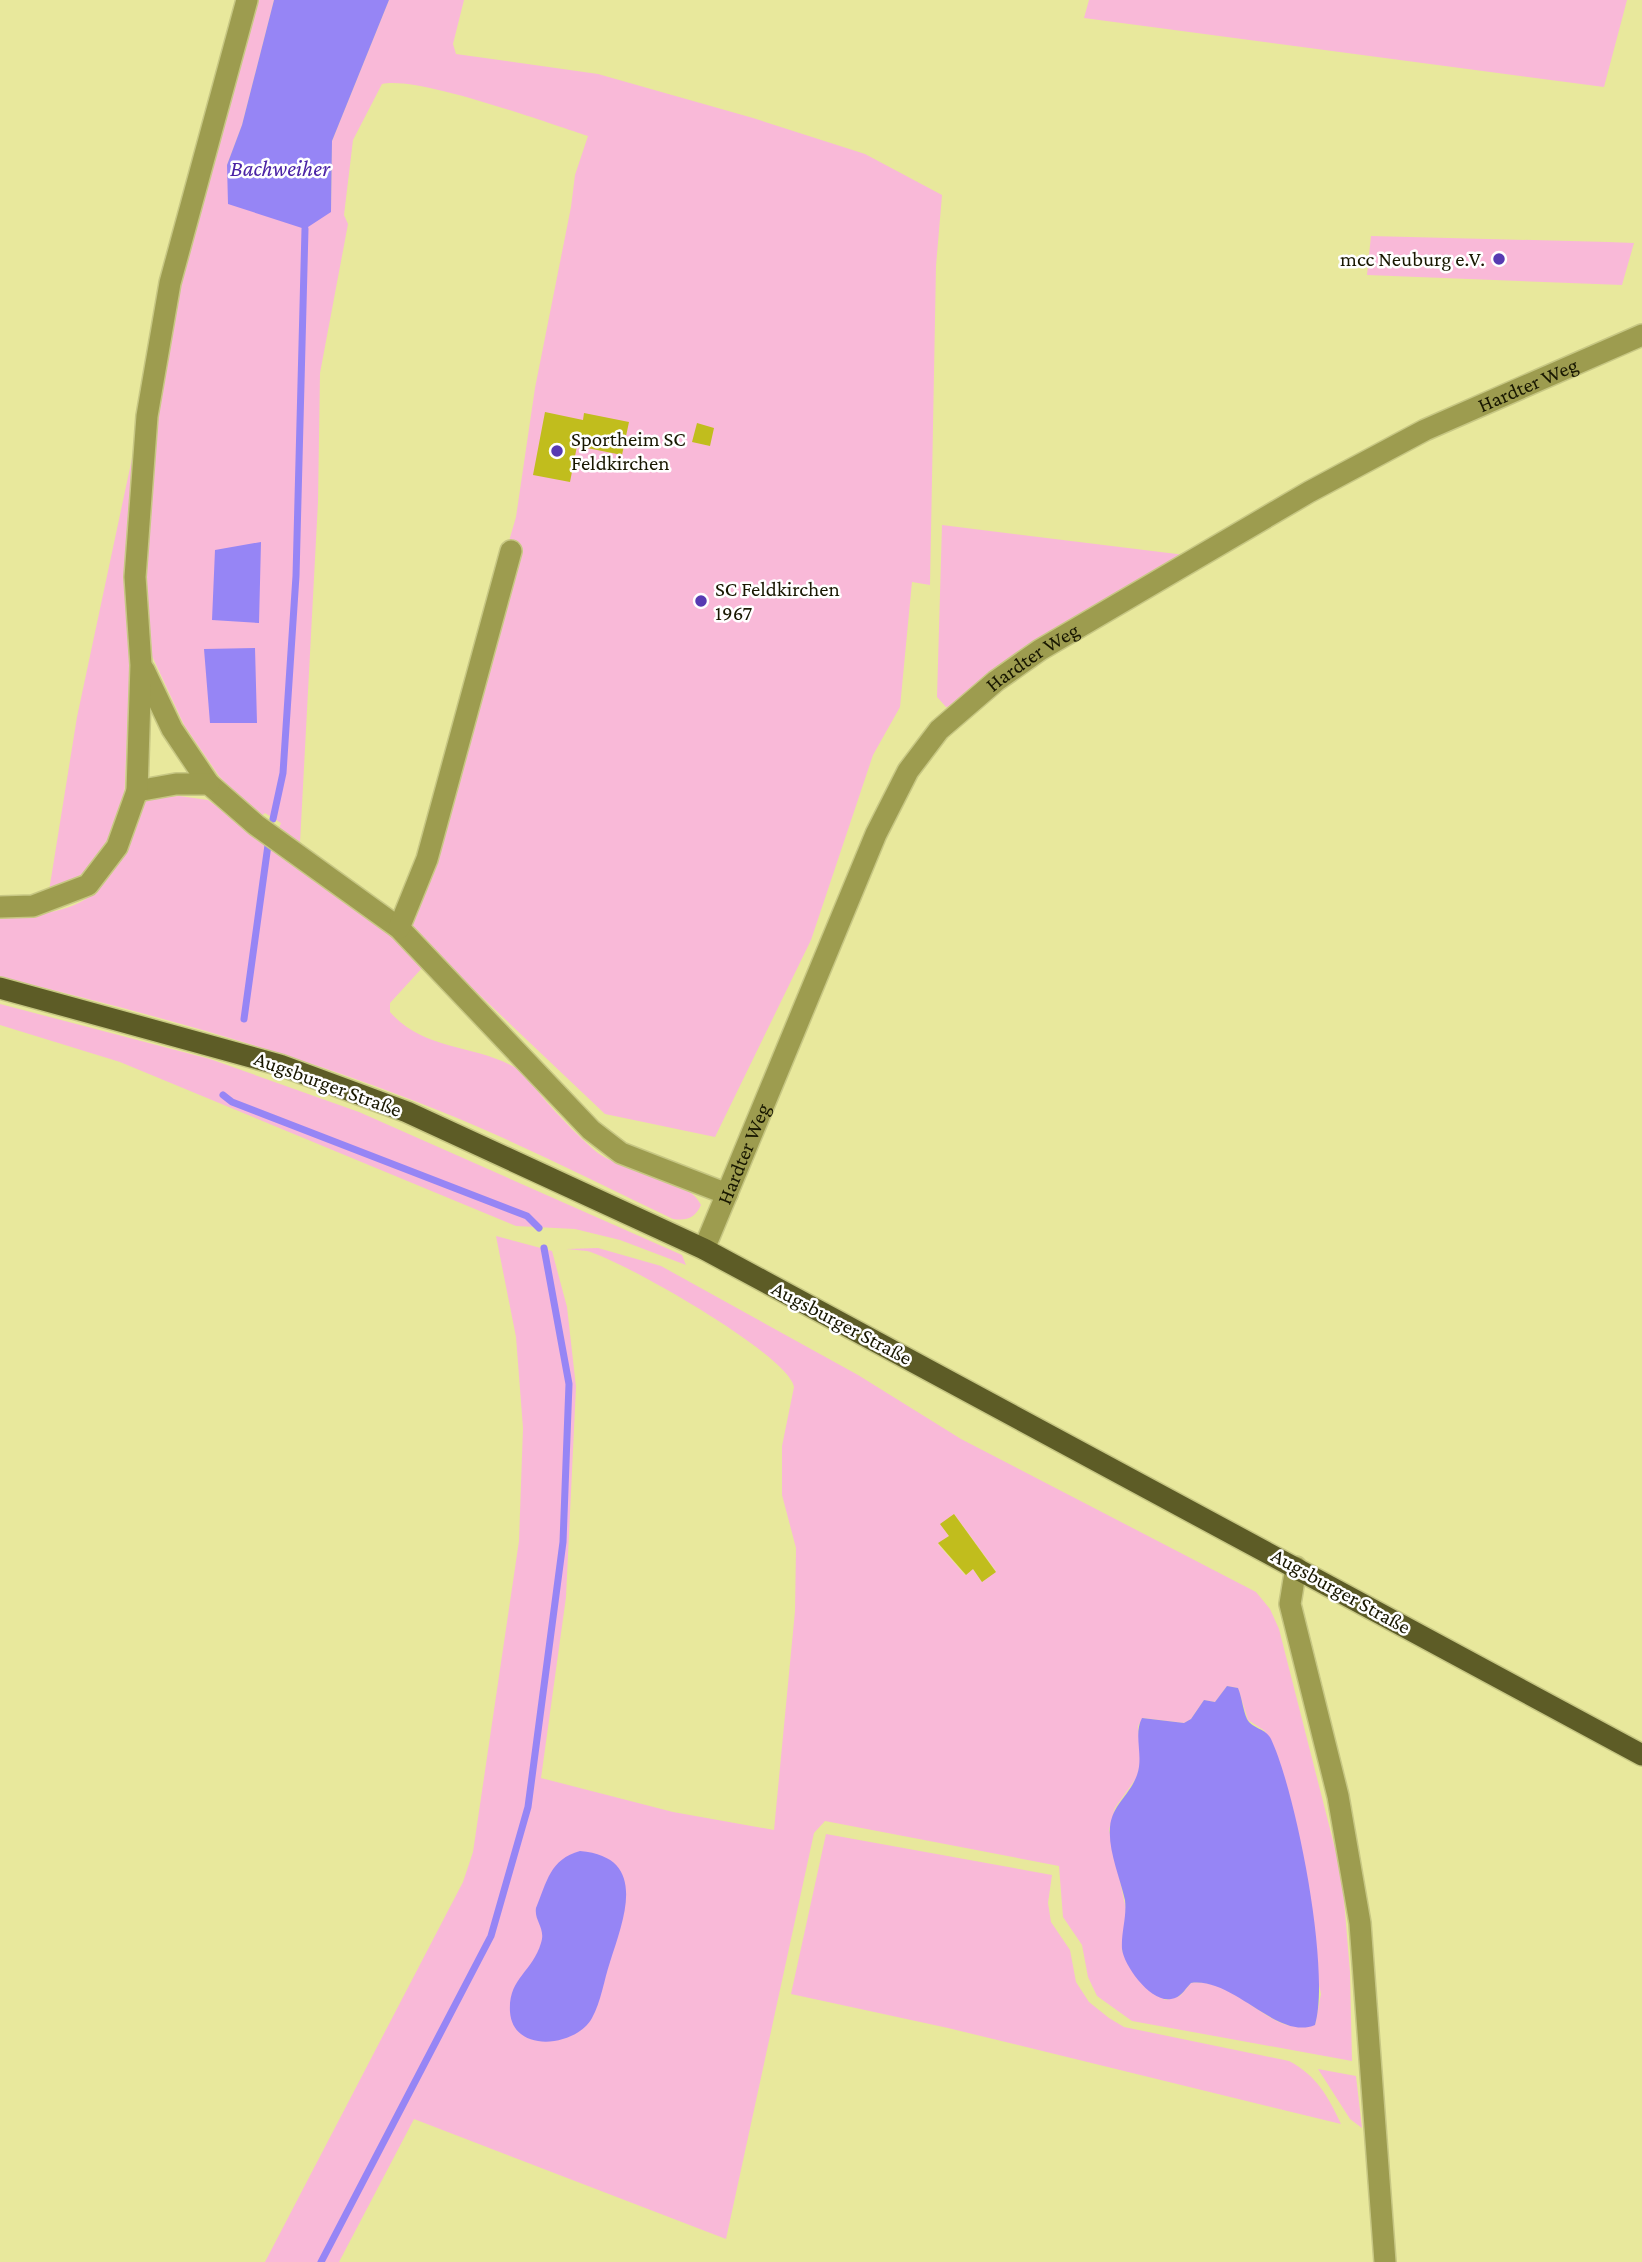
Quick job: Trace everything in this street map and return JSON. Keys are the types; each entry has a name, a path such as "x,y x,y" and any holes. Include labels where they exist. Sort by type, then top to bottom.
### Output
{"main road":[{"name":"Augsburger Straße","path":"0,988 280,1065 356,1093 407,1112 704,1249 1642,1755"}],"street":[{"path":"0,907 33,906 88,885 117,846 137,791 141,665 135,578 147,416 173,270 247,0"},
{"name":"Hardter Weg","path":"704,1249 876,834 908,771 939,730 996,681 1040,650 1310,492 1425,430 1642,335"},
{"path":"399,928 427,859 511,551"},
{"path":"141,665 172,729 209,784 256,825 399,928 591,1130 621,1153 727,1194"},
{"path":"137,791 176,784 209,784"},
{"path":"1296,1567 1290,1604 1338,1796 1360,1923 1385,2262"}],"shaded area":[{"name":"SC Feldkirchen 1967","path":"256,0 274,0 242,125 227,165 331,212 332,141 389,0 464,0 453,44 456,54 598,74 753,118 865,154 942,195 936,266 930,585 912,582 900,707 873,755 811,940 715,1137 605,1114 408,927 469,678 516,517 535,388 575,175 588,136 452,93 399,83 382,84 353,140 344,215 348,224 320,373 318,502 300,843 278,831 281,823 265,813 259,818 219,776 184,725 152,656 146,580 155,416 177,285"},
{"path":"1089,0 1627,0 1604,87 1084,18"},
{"name":"mcc Neuburg e.V.","path":"1371,236 1634,243 1622,285 1367,275"},
{"path":"141,416 124,804 112,836 99,858 79,876 49,891 77,717"},
{"path":"942,525 1185,555 953,706 946,707 937,697"},
{"path":"179,796 208,800 394,934 423,967 390,1003 390,1012 403,1025 434,1041 500,1060 516,1068 563,1120 598,1153 683,1187 694,1195 701,1205 696,1213 686,1219 673,1219 479,1127 362,1081 157,1017 0,977 0,917 54,911 92,895 108,876 145,799"},
{"path":"0,1004 210,1059 359,1112 682,1255 686,1265 620,1240 575,1229 516,1226 120,1062 0,1025"},
{"path":"496,1236 552,1251 567,1307 576,1387 566,1597 541,1778 673,1812 774,1830 795,1611 796,1548 782,1495 782,1446 794,1387 785,1372 764,1354 702,1310 606,1258 587,1251 566,1249 598,1248 661,1266 858,1375 961,1439 1256,1592 1270,1609 1279,1629 1342,1876 1350,1972 1352,2061 1132,2021 1097,1996 1088,1977 1082,1945 1063,1917 1059,1866 825,1821 814,1833 726,2239 414,2119 339,2262 265,2262 463,1882 473,1852 519,1541 523,1428 516,1337","holes":["954,1514 996,1571 982,1582 973,1569 965,1575 938,1544 949,1536 941,1524","1227,1686 1238,1688 1248,1720 1265,1731 1321,1994 1315,2025 1287,2025 1229,1991 1204,1983 1191,1983 1180,1996 1165,2000 1122,1951 1126,1909 1109,1830 1115,1808 1137,1777 1141,1760 1138,1726 1143,1718 1184,1723 1191,1719 1204,1700 1215,1702"]},
{"path":"826,1834 1052,1875 1048,1903 1051,1922 1070,1950 1076,1982 1089,2002 1124,2027 1289,2061 1307,2073 1321,2088 1341,2124 948,2028 791,1994"},
{"path":"1318,2069 1356,2076 1362,2128 1350,2119"}],"water":[{"name":"Bachweiher","path":"274,0 389,0 332,141 331,212 305,229 228,204 227,165 242,125"},
{"path":"261,542 259,623 212,620 215,550"},
{"path":"255,648 257,723 210,723 204,649"},
{"path":"1227,1686 1238,1688 1247,1719 1271,1739 1291,1798 1315,1924 1319,1999 1315,2025 1301,2028 1286,2024 1223,1989 1207,1984 1191,1983 1177,1997 1163,1999 1140,1982 1128,1965 1122,1949 1125,1900 1113,1855 1110,1827 1114,1812 1139,1768 1139,1725 1142,1718 1184,1723 1191,1719 1204,1700 1215,1702"},
{"path":"580,1851 602,1856 616,1865 624,1877 625,1909 621,1927 592,2018 584,2028 560,2040 533,2040 522,2035 514,2026 510,2001 517,1983 541,1943 542,1933 536,1908 547,1881 562,1860"}],"building":[{"name":"Sportheim SC Feldkirchen","path":"545,412 583,420 584,413 629,422 622,455 577,446 570,482 533,475"},
{"path":"697,423 714,428 710,446 692,442"},
{"path":"954,1514 996,1572 982,1582 973,1569 966,1575 938,1543 949,1536 940,1524"}],"waterway":[{"path":"273,819 283,773 296,576 305,229"},
{"path":"244,1019 268,845"},
{"path":"223,1095 232,1102 527,1216 539,1228"},
{"path":"321,2262 491,1936 528,1807 563,1542 569,1384 544,1248"}],"place":[{"name":"mcc Neuburg e.V.","path":"1499,259"},
{"name":"Sportheim SC Feldkirchen","path":"557,451"},
{"name":"SC Feldkirchen 1967","path":"701,601"}]}
